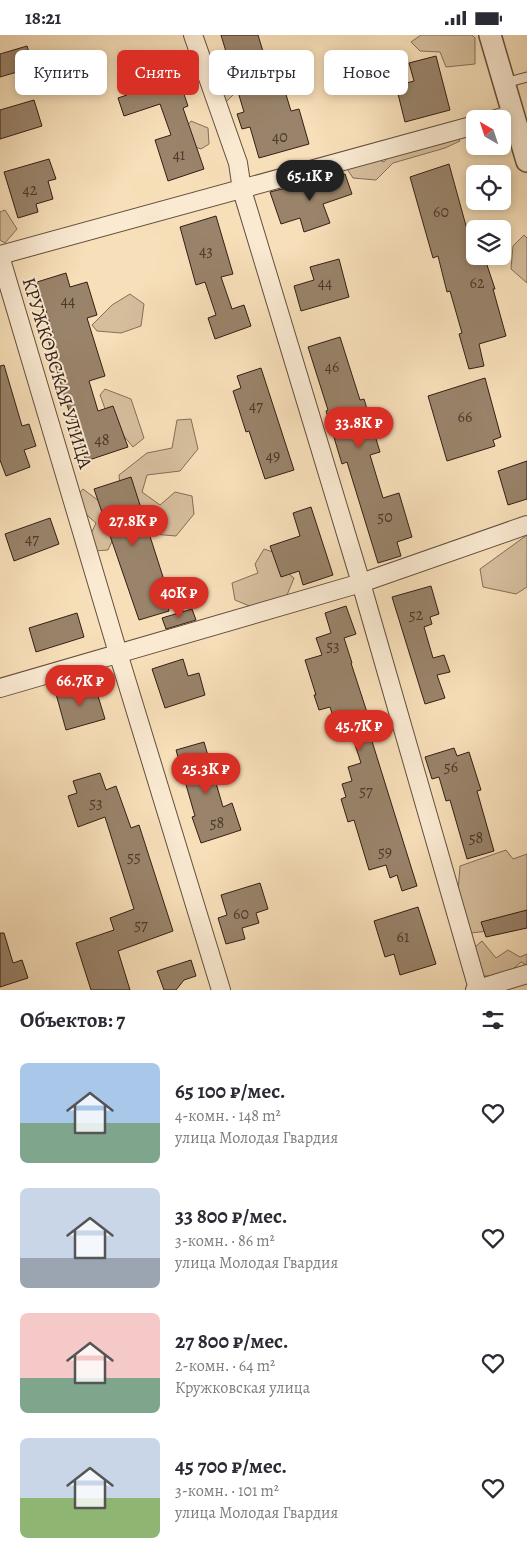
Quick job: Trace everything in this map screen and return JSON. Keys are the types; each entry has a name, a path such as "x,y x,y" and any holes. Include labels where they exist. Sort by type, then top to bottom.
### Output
{"street":[{"path":"193,35 238,163 242,190 486,988 527,975"},
{"path":"490,35 504,83 504,110"},
{"path":"0,256 466,128"},
{"path":"511,130 527,161"},
{"name":"КРУЖКОВСКАЯ УЛИЦА","path":"0,256 221,990"},
{"path":"0,688 361,583 527,525"}],"lane":[{"path":"504,83 527,77"}],"shaded area":[{"path":"421,35 472,35 475,38 475,64 446,67 440,52 420,51 411,42"},
{"path":"220,95 233,95 224,104"},
{"path":"191,121 208,128 209,144 201,149 187,144 183,131"},
{"path":"451,127 460,141 445,148 393,163 376,180 353,178 345,166 365,154 384,162 399,144"},
{"path":"5,210 17,229 5,243 0,240 0,212"},
{"path":"524,235 527,238 527,283 511,269 513,246"},
{"path":"130,294 144,304 141,326 121,333 97,331 92,325 112,305"},
{"path":"105,389 131,399 144,438 133,447 108,417 100,395"},
{"path":"191,419 198,449 180,471 147,475 142,492 160,505 175,492 192,496 194,514 176,536 153,534 152,524 129,507 121,495 119,475 147,453 172,448 177,420"},
{"path":"83,489 107,507 101,520 114,537 108,550 93,551 90,536 96,523 74,499"},
{"path":"527,535 527,587 516,594 483,587 480,569"},
{"path":"264,549 279,554 281,568 294,578 287,595 252,607 235,600 232,583 258,573 255,564"},
{"path":"506,850 513,859 527,854 527,921 502,925 490,919 488,931 471,933 457,904 460,866"},
{"path":"482,941 496,958 508,950 520,957 527,954 527,965 521,962 505,976 484,976 469,952"}],"building":[{"path":"221,35 258,35 263,50 225,50"},
{"path":"27,46 28,50 15,50 15,73 0,77 0,54"},
{"path":"436,56 450,110 405,122 398,95 408,95 408,83 414,81 409,63"},
{"path":"127,95 184,95 188,106 183,108 204,169 168,181 155,140 171,135 160,104 124,116 118,98"},
{"path":"239,95 286,95 291,111 299,109 309,144 259,158 250,127 242,129 237,114 244,112"},
{"path":"34,100 42,126 0,139 0,110"},
{"path":"49,159 56,179 48,181 53,199 36,204 38,212 18,218 4,172"},
{"path":"449,164 466,226 466,265 487,265 495,289 493,289 506,336 479,344 484,366 469,369 459,334 462,333 450,291 447,292 438,256 433,258 410,177"},
{"path":"345,174 352,194 323,204 330,223 304,232 300,218 281,224 270,192 294,186 296,191"},
{"path":"216,216 233,274 221,277 232,309 244,305 251,326 215,339 208,318 216,315 205,282 196,285 180,227"},
{"path":"339,259 349,297 301,311 294,286 314,280 310,267"},
{"path":"66,273 70,287 87,282 97,315 87,318 105,376 89,381 98,411 113,406 128,447 86,461 47,336 53,334 37,282"},
{"path":"340,337 360,400 364,399 380,452 370,455 383,498 399,493 412,537 397,542 401,556 378,563 347,462 342,464 326,411 328,410 308,347"},
{"path":"4,365 22,426 29,424 36,446 24,450 30,467 6,476 0,460 0,366"},
{"path":"261,368 294,470 265,479 249,431 246,432 233,391 241,388 237,376"},
{"path":"485,378 501,437 493,440 495,446 447,461 428,396"},
{"path":"527,461 527,499 508,505 498,471"},
{"path":"131,477 164,580 160,581 169,611 139,620 94,489"},
{"path":"311,507 333,575 303,585 299,571 281,577 270,546 300,536 293,513"},
{"path":"50,518 59,544 14,561 5,534"},
{"path":"431,586 439,614 430,617 432,624 424,627 433,658 444,655 450,672 437,675 445,698 425,704 392,597"},
{"path":"346,606 356,634 344,638 375,737 371,738 417,886 402,891 397,875 390,878 386,865 369,870 354,820 348,822 341,799 346,797 342,784 352,781 348,767 361,763 349,726 337,729 330,707 319,710 305,660 322,655 316,638 331,633 325,613"},
{"path":"192,609 196,620 166,629 162,618"},
{"path":"77,613 84,637 36,652 29,628"},
{"path":"183,659 188,676 199,673 205,695 165,708 152,669"},
{"path":"94,683 105,719 66,730 56,694"},
{"path":"204,742 223,807 232,803 241,830 201,843 192,817 195,816 176,750"},
{"path":"454,748 457,756 469,752 481,790 477,791 494,851 467,859 450,800 446,801 439,777 432,779 425,757"},
{"path":"100,773 106,790 116,786 131,828 139,825 173,931 118,951 130,990 91,990 76,943 114,930 110,918 134,909 105,817 78,827 68,796 77,793 73,781"},
{"path":"260,883 268,909 256,913 259,923 242,928 245,939 226,944 218,918 227,915 221,895"},
{"path":"418,907 436,964 400,975 394,954 385,957 374,921"},
{"path":"527,910 527,928 486,937 481,922"},
{"path":"0,933 4,933 13,963 22,960 28,978 0,987"},
{"path":"191,960 196,976 184,980 176,990 164,990 157,971"}]}
